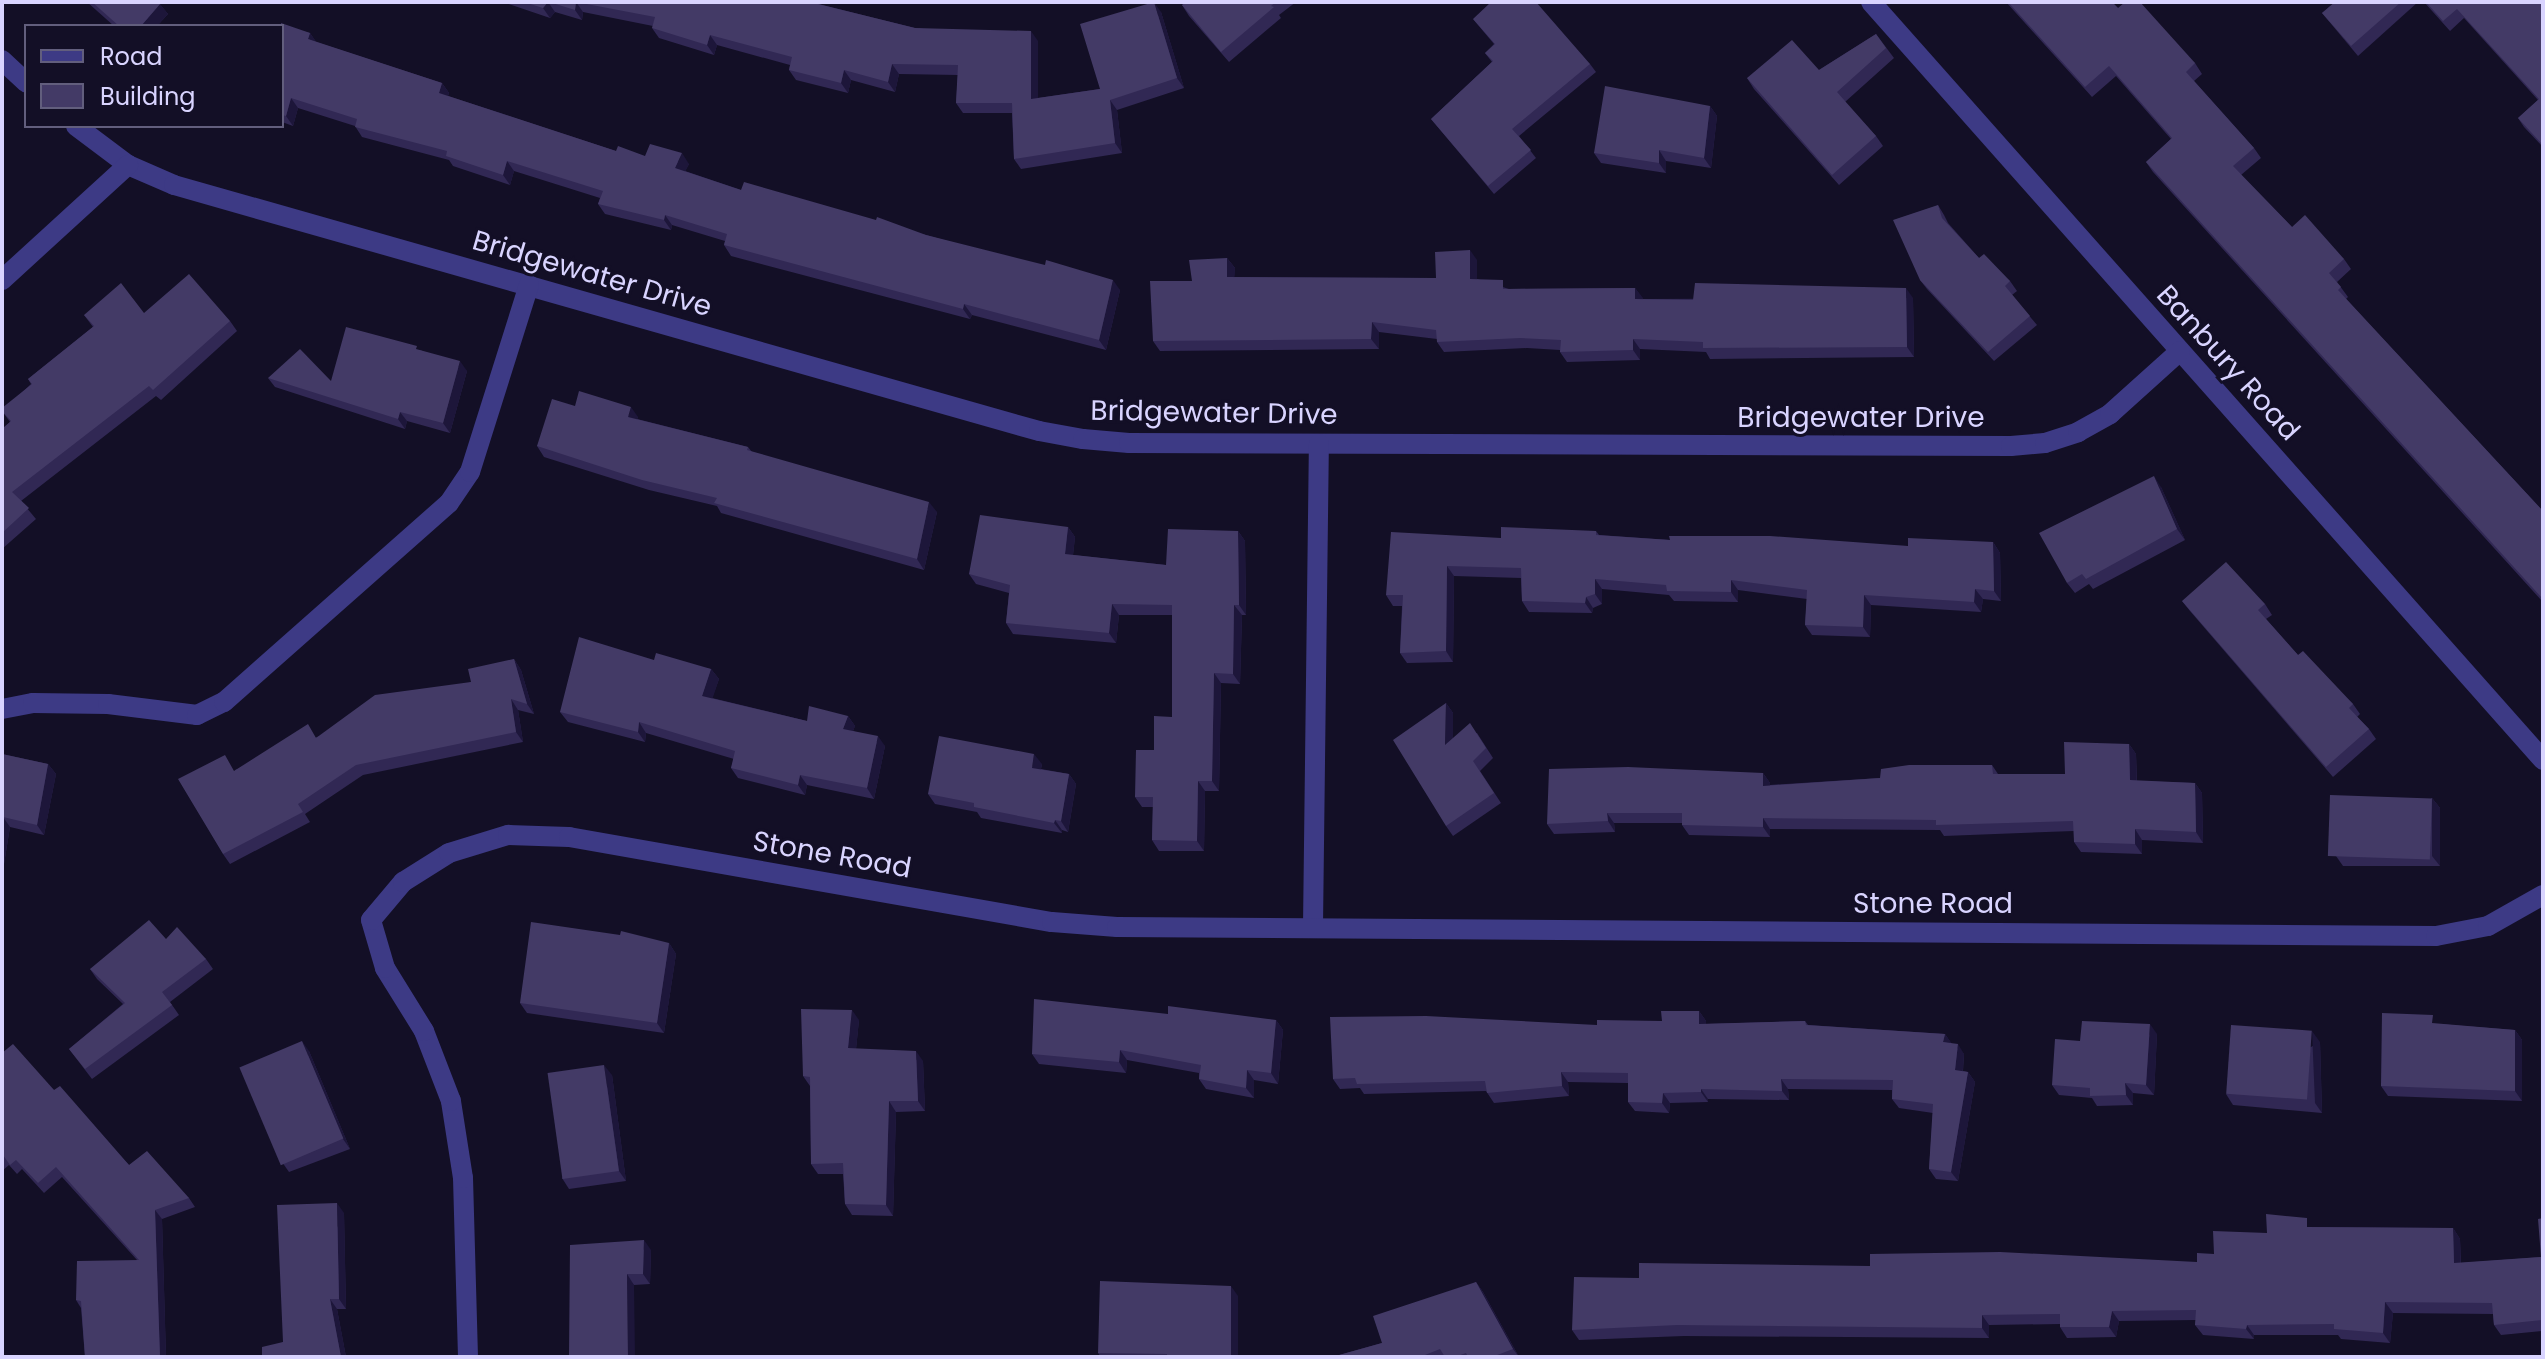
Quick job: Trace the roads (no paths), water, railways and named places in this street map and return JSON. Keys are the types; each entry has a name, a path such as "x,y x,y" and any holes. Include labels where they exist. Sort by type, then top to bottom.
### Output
{"street":[{"name":"Banbury Road","path":"1871,2 2543,760"},
{"path":"2,60 24,80"},
{"name":"Bridgewater Drive","path":"79,128 128,165 174,185 1039,431 1129,443 2011,446 2045,443 2078,432 2110,414 2180,351"},
{"path":"2,280 128,165"},
{"path":"2,709 33,703 108,704 197,715 224,702 449,503 470,472 529,285"},
{"path":"1313,926 1319,444"},
{"name":"Stone Road","path":"468,1357 463,1178 451,1101 424,1031 385,968 371,920 403,882 449,853 508,835 569,837 1052,922 1117,927 2436,936 2488,926 2543,895"}]}
